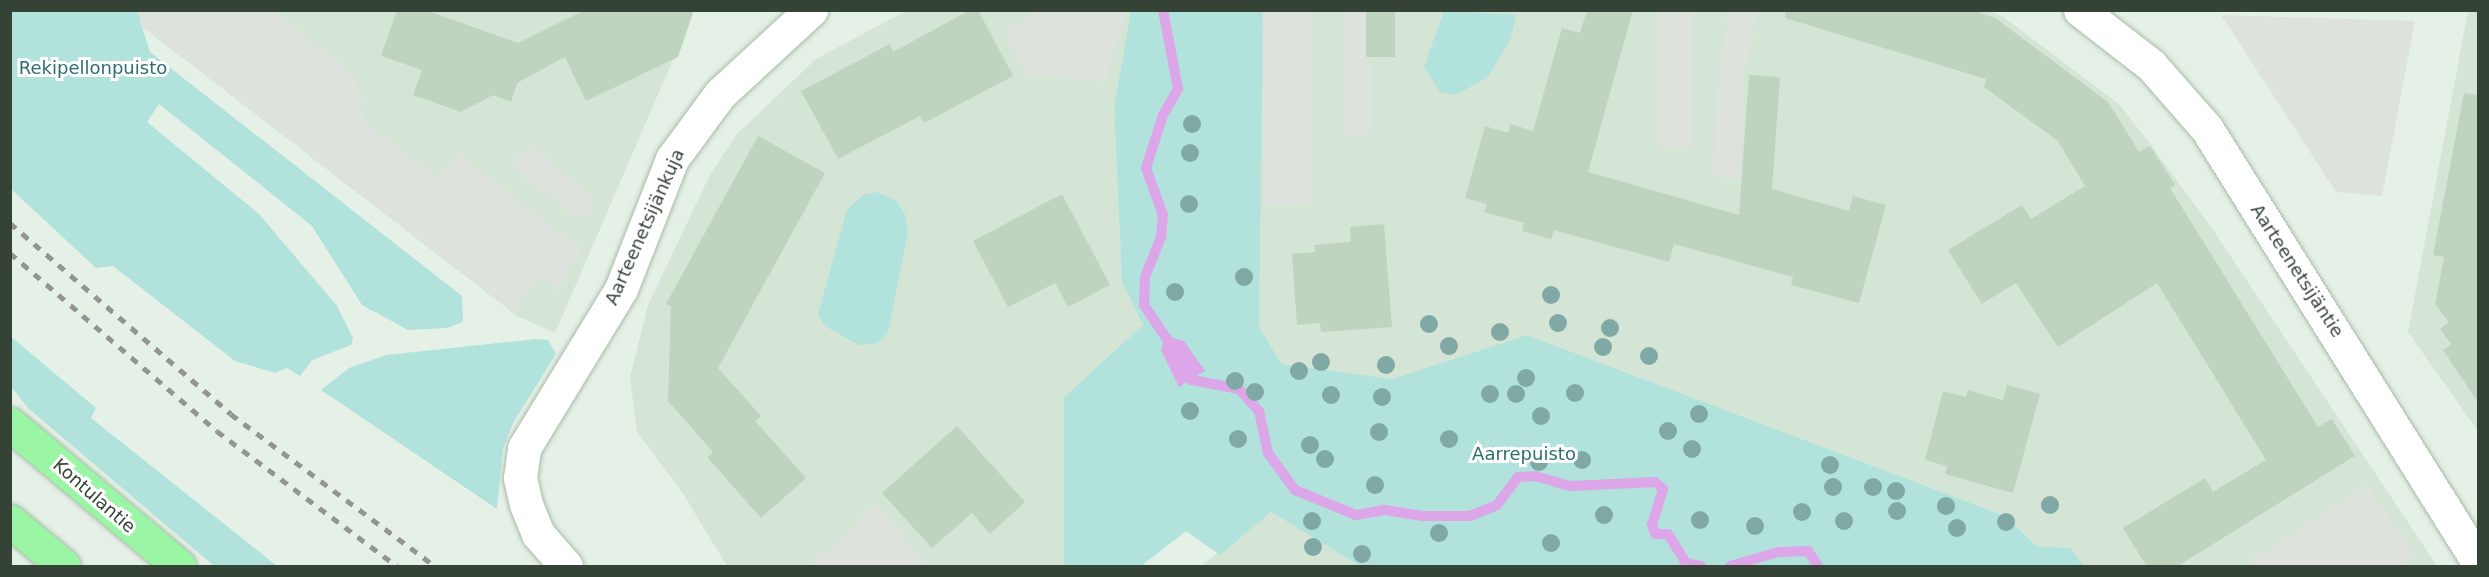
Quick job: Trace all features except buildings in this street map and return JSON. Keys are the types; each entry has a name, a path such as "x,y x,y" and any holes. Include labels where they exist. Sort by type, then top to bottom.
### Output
{"main road":[{"name":"Kontulantie","path":"10,424 180,567"},
{"path":"10,521 64,567"}],"street":[{"name":"Aarteenetsijänkuja","path":"566,567 538,534 526,504 520,478 524,448 621,289 654,201 684,141 720,94 811,10"},
{"name":"Aarteenetsijäntie","path":"2080,10 2151,65 2208,129 2478,562"}],"shaded area":[{"path":"137,11 694,11 555,333 517,316 140,25"},
{"path":"143,11 273,11 355,75 366,122 439,178 459,154 582,250 556,290 539,276 515,313 140,25"},
{"path":"906,11 1131,11 1114,107 1122,282 1143,325 1064,397 1064,566 727,566 682,492 637,432 630,377 648,305 709,177 736,135 816,59"},
{"path":"1038,11 1126,11 1105,82 1026,73 1002,31"},
{"path":"1262,11 1989,11 2002,16 2119,104 2211,227 2437,566 2084,566 2071,548 2036,546 2005,516 1527,335 1392,379 1282,364 1259,327"},
{"path":"1263,11 1311,11 1311,205 1263,205"},
{"path":"1343,11 1371,11 1371,135 1343,135"},
{"path":"1658,11 1692,11 1692,148 1658,148"},
{"path":"1729,11 1758,11 1743,80 1741,179 1713,176 1718,74"},
{"path":"2468,11 2478,11 2478,431 2408,332"},
{"path":"2221,15 2415,21 2382,196 2336,192"},
{"path":"529,145 599,200 582,222 512,167"},
{"path":"1166,336 1184,341 1205,371 1179,387 1161,350"},
{"path":"2367,485 2416,555 2402,566 2244,566"},
{"path":"876,505 930,566 809,566 857,523"},
{"path":"1271,512 1360,566 1201,566"}],"green space":[{"name":"Aarrepuisto","path":"1131,10 1263,11 1259,327 1282,364 1392,379 1527,335 2005,516 2036,546 2071,548 2084,566 1360,566 1271,512 1220,555 1186,531 1141,566 1064,566 1064,397 1143,325 1122,282 1114,107"},
{"name":"Rekipellonpuisto","path":"10,11 137,11 150,52 462,296 463,322 447,328 408,330 362,305 312,226 159,104 147,122 259,214 337,306 353,338 351,345 312,360 300,376 287,368 275,373 235,361 113,266 96,268 11,189"},
{"path":"1444,11 1516,15 1510,41 1487,78 1455,95 1440,92 1424,67"},
{"path":"878,192 896,201 905,214 908,232 888,333 877,343 859,345 825,326 818,314 847,210 863,195"},
{"path":"10,336 96,408 91,418 277,566 214,566 29,409 11,387"},
{"path":"536,339 548,340 556,354 513,423 503,448 497,509 321,390 349,368 386,355"}],"waterway":[{"path":"1163,10 1178,89 1163,115 1146,168 1163,215 1161,237 1145,277 1144,305 1173,348"},
{"path":"1184,370 1192,380 1239,389 1259,411 1268,453 1295,490 1356,515 1385,510 1423,516 1470,516 1497,505 1518,477 1535,476 1571,486 1655,482 1663,489 1652,524 1655,534 1668,534 1686,563 1701,566"},
{"path":"1730,566 1778,552 1808,551 1818,566"}],"railway":[{"path":"10,223 231,414 435,566"},
{"path":"10,253 217,431 397,566"}]}
